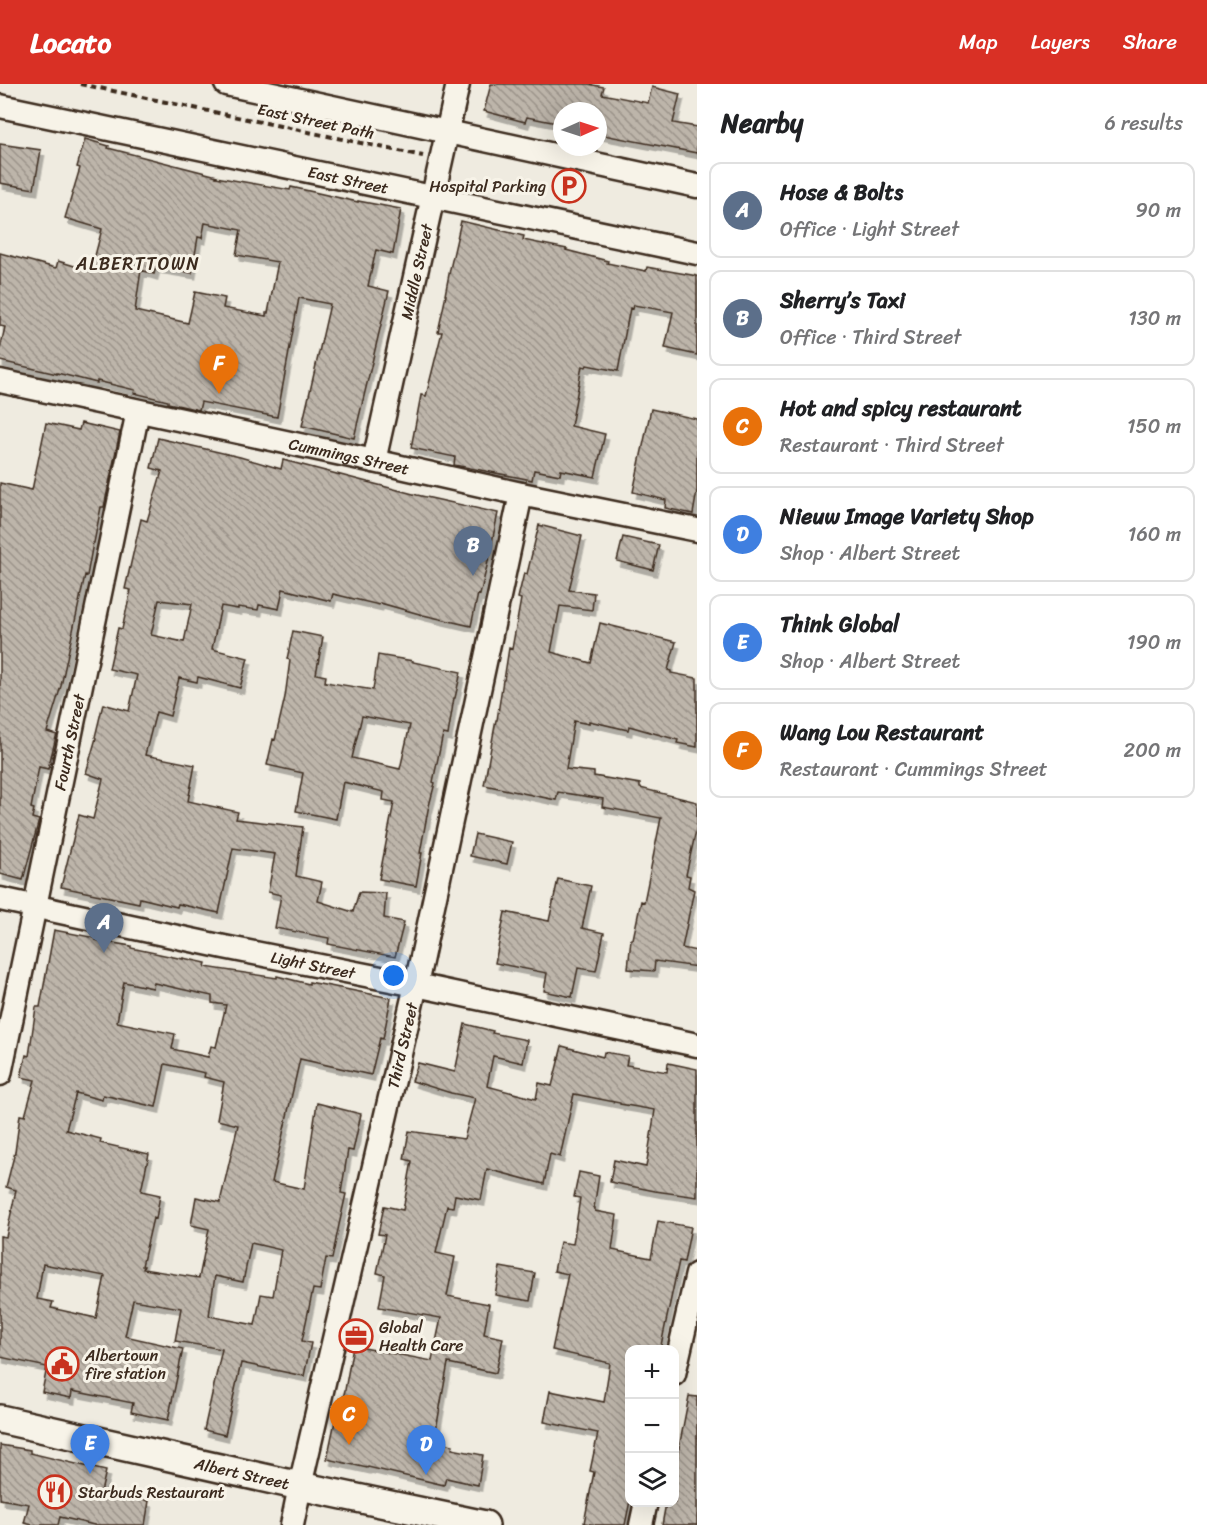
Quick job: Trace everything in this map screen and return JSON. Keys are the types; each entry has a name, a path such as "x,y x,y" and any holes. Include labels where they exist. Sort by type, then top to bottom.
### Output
{"street":[{"path":"226,84 697,186"},
{"name":"Middle Street","path":"374,461 459,84"},
{"name":"East Street","path":"0,106 697,253"},
{"name":"Cummings Street","path":"0,381 697,530"},
{"name":"Fourth Street","path":"0,1074 138,411"},
{"name":"Third Street","path":"292,1525 416,985 521,494"},
{"name":"Light Street","path":"0,899 697,1045"},
{"path":"679,1356 697,1274"},
{"name":"Albert Street","path":"0,1419 485,1525"},
{"path":"641,1525 645,1507"}],"path":[{"name":"East Street Path","path":"80,84 442,160"}],"building":[{"path":"491,84 588,84 604,87 602,94 648,103 652,87 680,94 673,123 697,127 697,153 607,136 607,102 553,102 553,122 527,117 525,122 484,111"},
{"path":"85,139 109,146 108,148 216,177 290,190 291,187 401,209 393,254 376,250 368,286 389,291 354,438 302,426 330,304 299,298 277,417 201,402 199,410 134,393 135,390 0,361 5,327 0,326 0,253 56,268 58,261 91,271 102,229 65,218 80,168 77,167","holes":["205,223 241,230 236,255 278,262 266,316 223,308 225,298 195,292 188,323 135,311 141,270 154,274 156,267 192,273 198,237 202,238"]},
{"path":"0,144 41,150 34,189 0,183"},
{"path":"461,221 524,236 523,240 567,249 608,261 607,263 646,271 647,267 697,276 697,355 665,348 673,312 634,305 633,309 630,308 618,371 582,366 571,426 605,434 595,477 561,470 560,475 534,470 532,480 454,465 455,457 411,448 421,395 426,396 442,332 438,332"},
{"path":"651,409 697,419 697,491 693,514 665,508 666,500 633,492"},
{"path":"46,423 79,430 81,423 120,432 61,686 47,732 57,735 48,769 39,767 31,808 34,809 32,818 39,820 23,880 0,874 0,483 32,490"},
{"path":"158,438 281,469 283,460 417,495 498,513 471,626 380,603 379,605 333,594 331,601 283,589 279,609 259,605 258,610 221,606 212,649 248,658 240,688 198,677 197,682 179,678 170,716 156,712 145,755 195,765 188,801 238,812 236,819 303,827 296,876 322,882 318,901 353,912 359,892 386,893 384,918 404,922 395,957 328,944 329,938 275,928 281,895 268,892 275,854 233,848 219,913 178,904 177,907 140,898 139,903 61,887 79,815 93,819 103,779 86,773 103,704 129,711 137,675 109,669 118,628 122,629 131,590 125,589 141,519 147,521 162,471 151,468","holes":["159,600 192,604 184,642 151,635"]},
{"path":"539,525 582,536 569,590 594,593 592,610 560,606 551,652 591,663 600,623 676,642 668,670 671,673 697,678 697,747 677,743 678,740 629,726 628,730 589,721 589,724 574,721 566,769 594,772 594,776 640,784 640,788 697,802 697,826 686,875 690,876 688,887 694,890 682,948 697,951 697,967 655,961 654,971 628,969 631,939 633,939 641,901 644,902 661,818 602,807 603,799 558,792 556,800 484,785 509,648 512,649 521,599 518,598 524,573 527,574"},
{"path":"623,537 659,545 653,570 617,561"},
{"path":"293,631 323,637 316,674 326,676 325,682 373,690 378,655 461,672 448,735 443,734 420,853 422,853 416,886 379,879 394,802 383,800 384,792 343,782 336,819 296,811 303,773 267,765 285,697 290,660 287,659","holes":["362,716 410,725 400,769 352,758"]},
{"path":"475,834 512,842 507,864 470,856"},
{"path":"558,879 591,886 582,928 604,933 596,971 578,968 572,997 544,991 547,973 495,963 505,912 549,921"},
{"path":"54,930 206,963 205,967 277,978 277,976 391,998 383,1039 380,1038 371,1075 300,1059 272,1182 304,1189 317,1103 361,1114 353,1151 348,1150 341,1193 346,1194 332,1259 326,1258 320,1290 313,1289 302,1341 311,1343 304,1376 241,1363 225,1435 204,1430 222,1349 175,1341 181,1308 133,1300 125,1336 183,1349 168,1420 131,1412 133,1403 72,1391 71,1398 42,1392 47,1367 0,1357 0,1236 6,1237 16,1190 6,1187 15,1152 20,1115 25,1116 35,1080 21,1077 26,1055 29,1056 36,1007 40,1007","holes":["124,982 153,988 154,983 212,996 212,1003 226,1005 216,1047 211,1046 208,1057 172,1049 175,1034 117,1022","165,1064 205,1073 204,1077 224,1082 217,1120 238,1125 220,1202 196,1197 191,1225 209,1229 199,1278 143,1269 160,1195 141,1191 149,1154 100,1143 101,1139 66,1130 76,1093 102,1100 103,1095 156,1107","251,1243 281,1250 273,1296 261,1294 255,1325 209,1316 215,1276 243,1282","43,1264 105,1276 96,1318 51,1308 53,1302 37,1299"]},
{"path":"465,1024 493,1031 492,1033 527,1040 523,1063 493,1056 487,1086 536,1099 539,1083 552,1086 562,1046 603,1057 604,1052 628,1056 626,1065 667,1072 668,1063 697,1069 697,1197 610,1182 614,1160 646,1167 655,1110 574,1094 560,1157 550,1154 544,1184 487,1169 481,1200 455,1195 453,1207 447,1206 436,1253 455,1257 447,1296 489,1304 484,1334 503,1338 496,1373 448,1363 434,1441 453,1445 452,1449 483,1455 478,1485 446,1478 444,1485 327,1459 335,1421 337,1421 345,1390 353,1346 432,1361 441,1318 379,1307 385,1275 377,1273 385,1235 378,1234 384,1206 403,1210 412,1161 404,1159 409,1131 464,1139 475,1098 412,1081 418,1063 455,1072"},
{"path":"579,1172 599,1176 595,1211 617,1215 612,1250 651,1258 658,1221 691,1227 684,1262 679,1261 661,1345 625,1345 625,1507 629,1507 625,1525 584,1523 594,1472 590,1471 598,1433 544,1422 550,1391 604,1402 610,1363 552,1350 568,1274 554,1271 560,1242 573,1244 580,1198 574,1197"},
{"path":"500,1267 535,1273 530,1301 495,1295"},
{"path":"689,1396 697,1397 697,1525 662,1525 665,1507 679,1507 679,1447"},
{"path":"0,1445 30,1450 30,1453 106,1471 101,1492 149,1501 145,1525 94,1525 60,1517 58,1525 24,1523 29,1504 0,1499"}],"place":[{"name":"Hospital Parking","path":"569,186"},
{"name":"Wang Lou Restaurant","path":"219,394"},
{"name":"Sherry’s Taxi","path":"473,576"},
{"name":"Hose & Bolts","path":"104,953"},
{"name":"Global Health Care","path":"356,1336"},
{"name":"Albertown fire station","path":"62,1364"},
{"name":"Hot and spicy restaurant","path":"349,1445"},
{"name":"Think Global","path":"90,1474"},
{"name":"Nieuw Image Variety Shop","path":"426,1475"},
{"name":"Starbuds Restaurant","path":"55,1492"}],"district":[{"name":"ALBERTTOWN","path":"138,264"}]}
